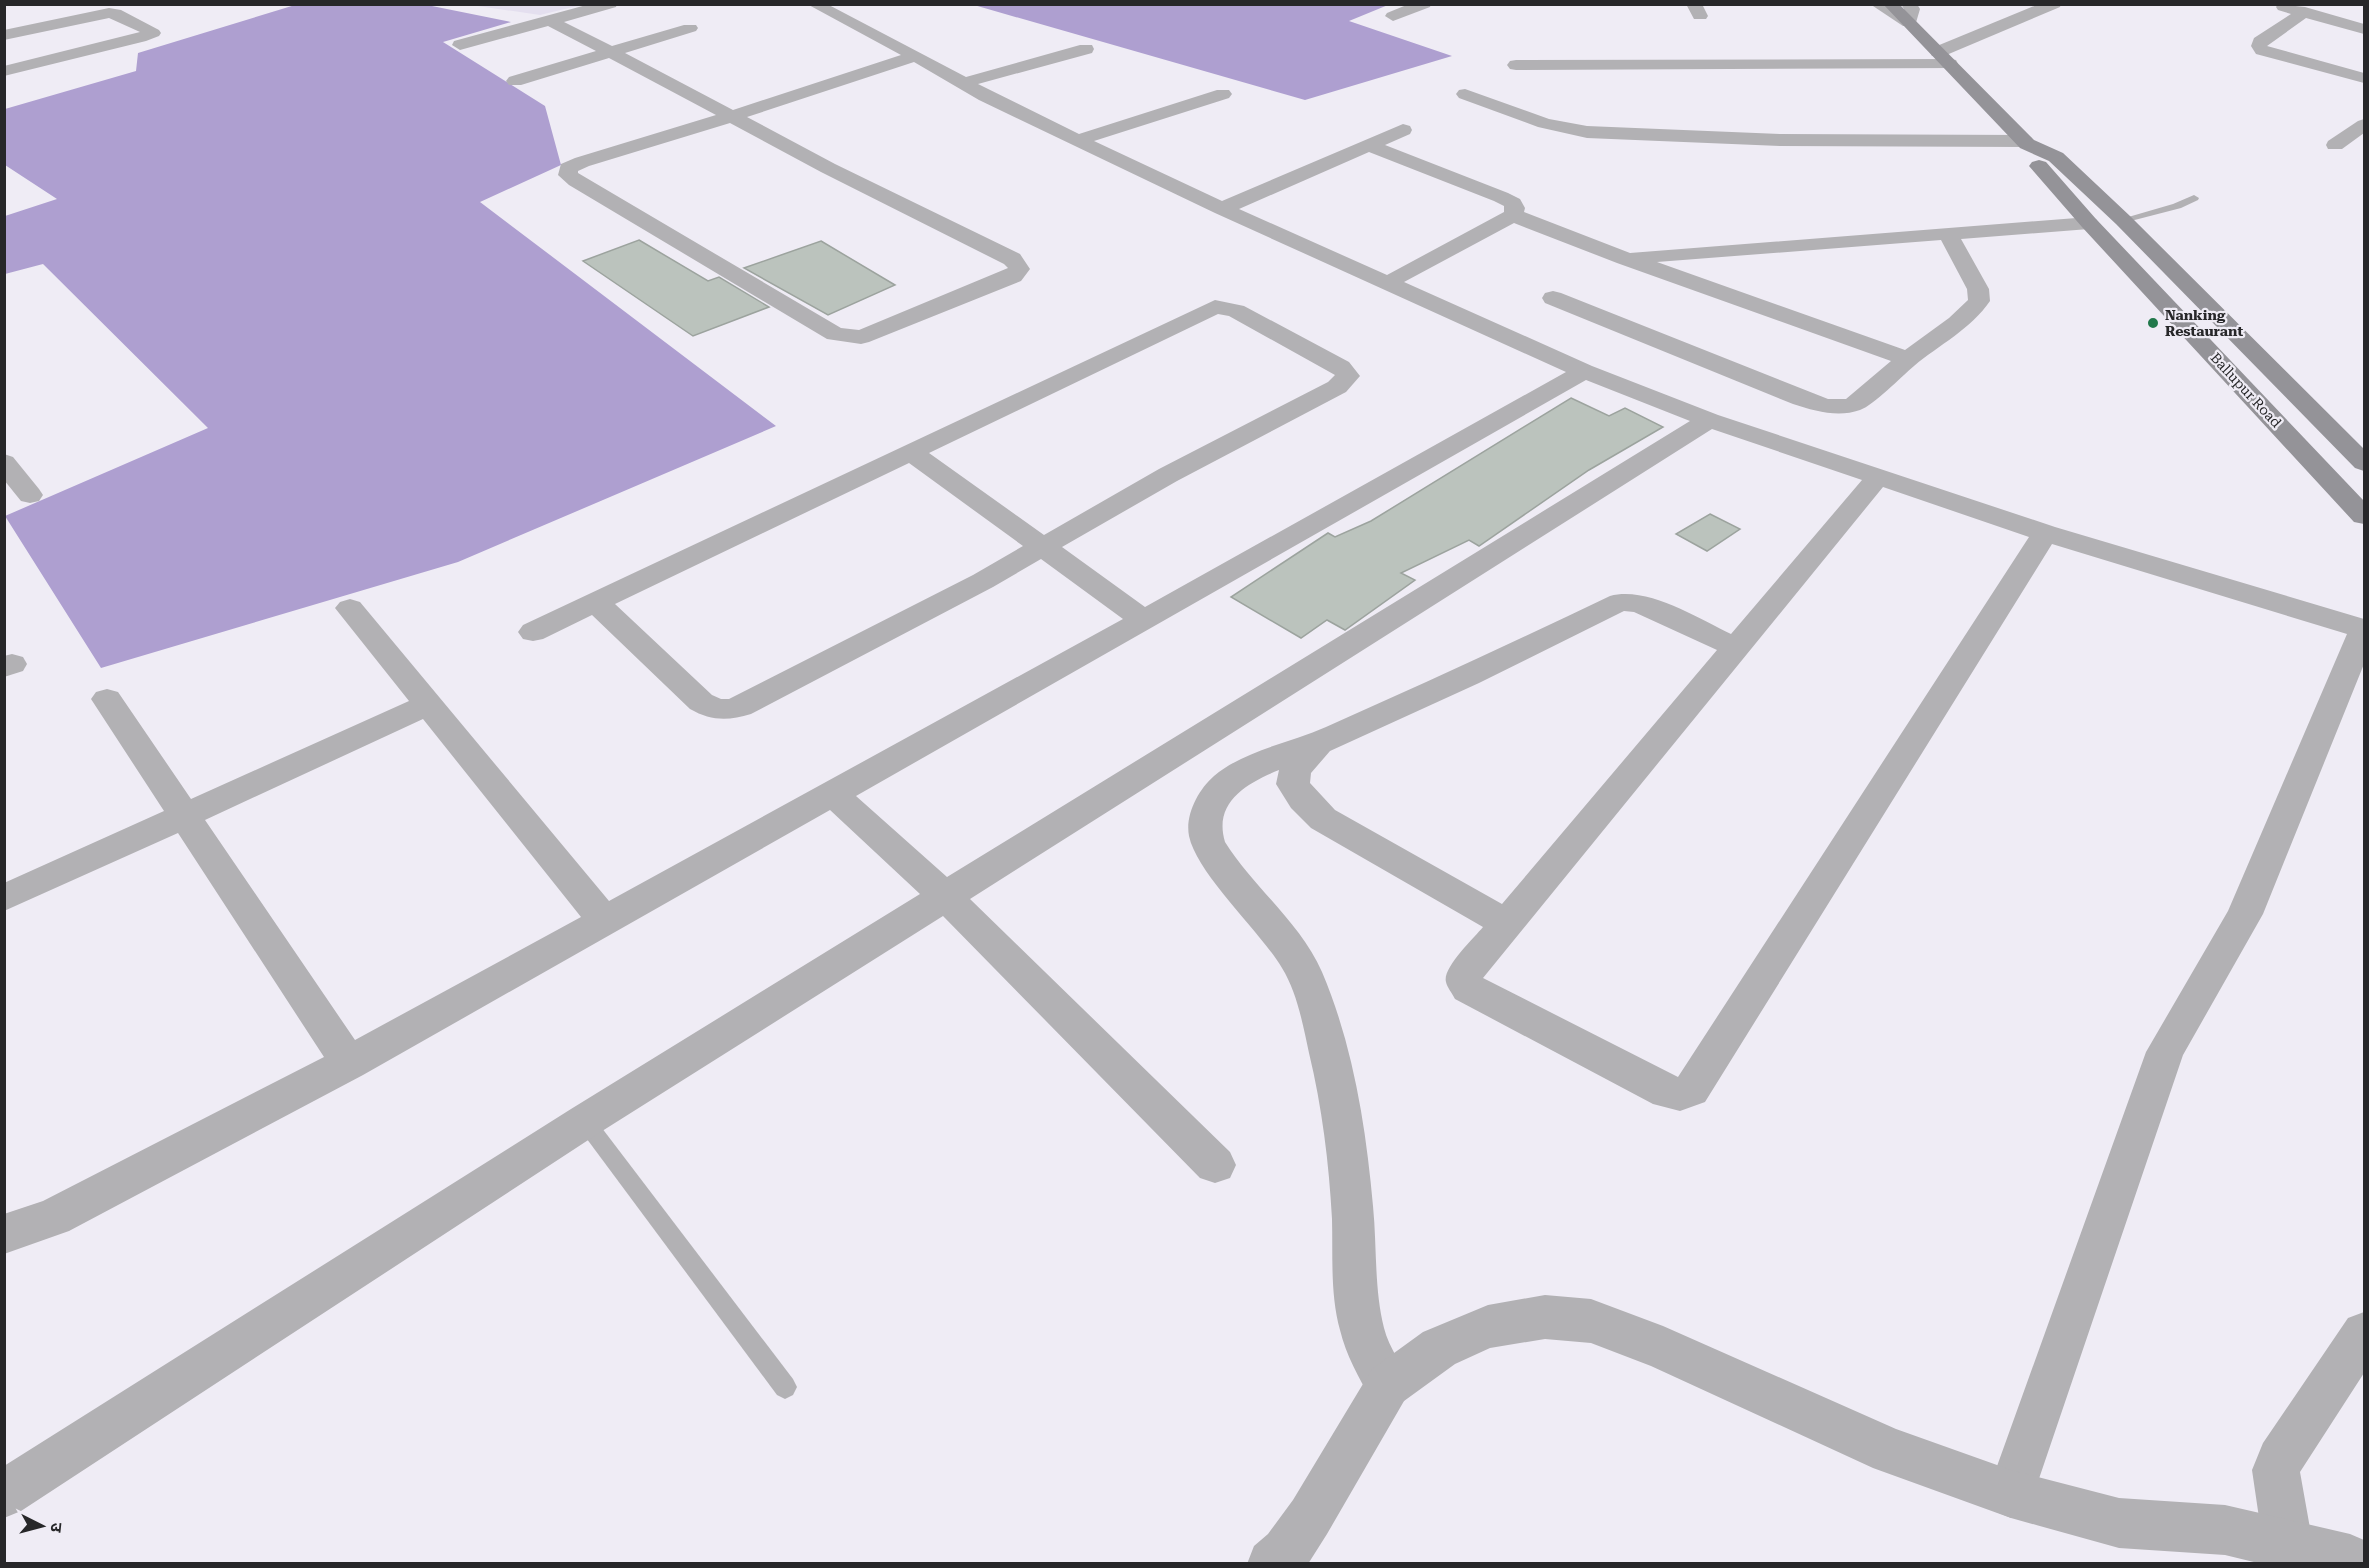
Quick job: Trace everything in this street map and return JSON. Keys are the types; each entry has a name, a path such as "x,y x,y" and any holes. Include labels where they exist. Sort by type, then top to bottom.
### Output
{"main road":[{"name":"Ballupur Road","path":"1890,4 2027,147 2089,224 2364,516"},
{"path":"2027,147 2056,157 2123,220 2364,463"}],"street":[{"path":"460,45 610,4"},
{"path":"814,4 964,83 1222,209 1584,370 1709,420 2044,533 2364,629 2245,914 2165,1052 2011,1494"},
{"path":"1393,16 1424,4"},
{"path":"1877,4 1909,23 1912,9 1908,4"},
{"path":"1516,64 1944,58 2054,4"},
{"path":"2277,4 2364,29"},
{"path":"2305,12 2260,41 2259,46 2262,50 2364,78"},
{"path":"4,35 109,13 153,33 4,71"},
{"path":"550,21 611,51 733,116 829,168 1012,259 1019,269 1013,276 861,337 846,337 835,334 568,175 568,168 582,162 733,116 916,56"},
{"path":"515,81 690,28"},
{"path":"964,83 1086,49"},
{"path":"1078,140 1223,94"},
{"path":"1465,94 1544,123 1587,132 2027,147"},
{"path":"2335,145 2364,125"},
{"path":"1222,209 1403,130"},
{"path":"1368,145 1501,197 1513,203 1515,208 1513,215 1389,282"},
{"path":"1513,215 1625,258 1908,359"},
{"path":"1625,258 2089,224"},
{"path":"1553,298 1802,399 1831,408 1854,404 1908,359 1957,323 1979,301 1978,289 1949,235"},
{"path":"532,632 595,602 912,453 1063,378 1215,307 1236,311 1333,362 1348,376 1337,387 1168,475 1043,549 858,648 740,707 727,711 713,709 701,702 595,602"},
{"path":"4,1234 54,1217 349,1063 1144,620 1584,370"},
{"path":"4,1494 585,1121 1709,420"},
{"path":"912,453 1144,620"},
{"path":"4,462 30,495"},
{"path":"1879,476 1464,975 1468,988 1667,1092 1680,1094 1691,1090 2044,533"},
{"path":"1388,1385 1367,1345 1359,1314 1352,1204 1335,1081 1319,1011 1301,965 1268,918 1217,860 1205,836 1208,808 1227,782 1252,769 1319,743 1468,676 1620,602 1639,603 1737,648"},
{"path":"351,608 604,920"},
{"path":"107,699 349,1063"},
{"path":"4,898 429,704"},
{"path":"1319,743 1295,770 1293,784 1303,800 1323,819 1507,924"},
{"path":"832,793 946,897 1215,1165"},
{"path":"1272,1563 1286,1552 1310,1517 1388,1385 1439,1348 1488,1327 1545,1317 1591,1321 1663,1348 1890,1451 2011,1494 2119,1523 2225,1530 2359,1563"},
{"path":"2288,1545 2276,1470 2280,1460 2364,1334"}],"lane":[{"path":"2123,220 2177,206 2194,198"},
{"path":"585,1121 785,1387"}],"shaded area":[{"path":"581,4 540,15 471,5"},
{"path":"295,5 427,5 511,22 443,42 545,106 561,165 480,202 776,426 458,562 101,668 5,516 208,428 43,264 5,274 5,216 57,199 5,165 5,109 136,71 138,53"},
{"path":"974,5 1388,5 1349,21 1452,56 1305,100"}],"building":[{"path":"639,240 708,281 719,277 769,307 693,336 583,261"},
{"path":"821,241 895,285 828,315 744,268"},
{"path":"1571,398 1609,416 1625,408 1663,427 1589,470 1479,546 1469,540 1401,573 1415,580 1345,630 1327,620 1301,638 1231,597 1328,533 1335,537 1371,521"},
{"path":"1710,514 1740,529 1707,551 1676,534"}],"place":[{"name":"Nanking Restaurant","path":"2153,323"}]}
